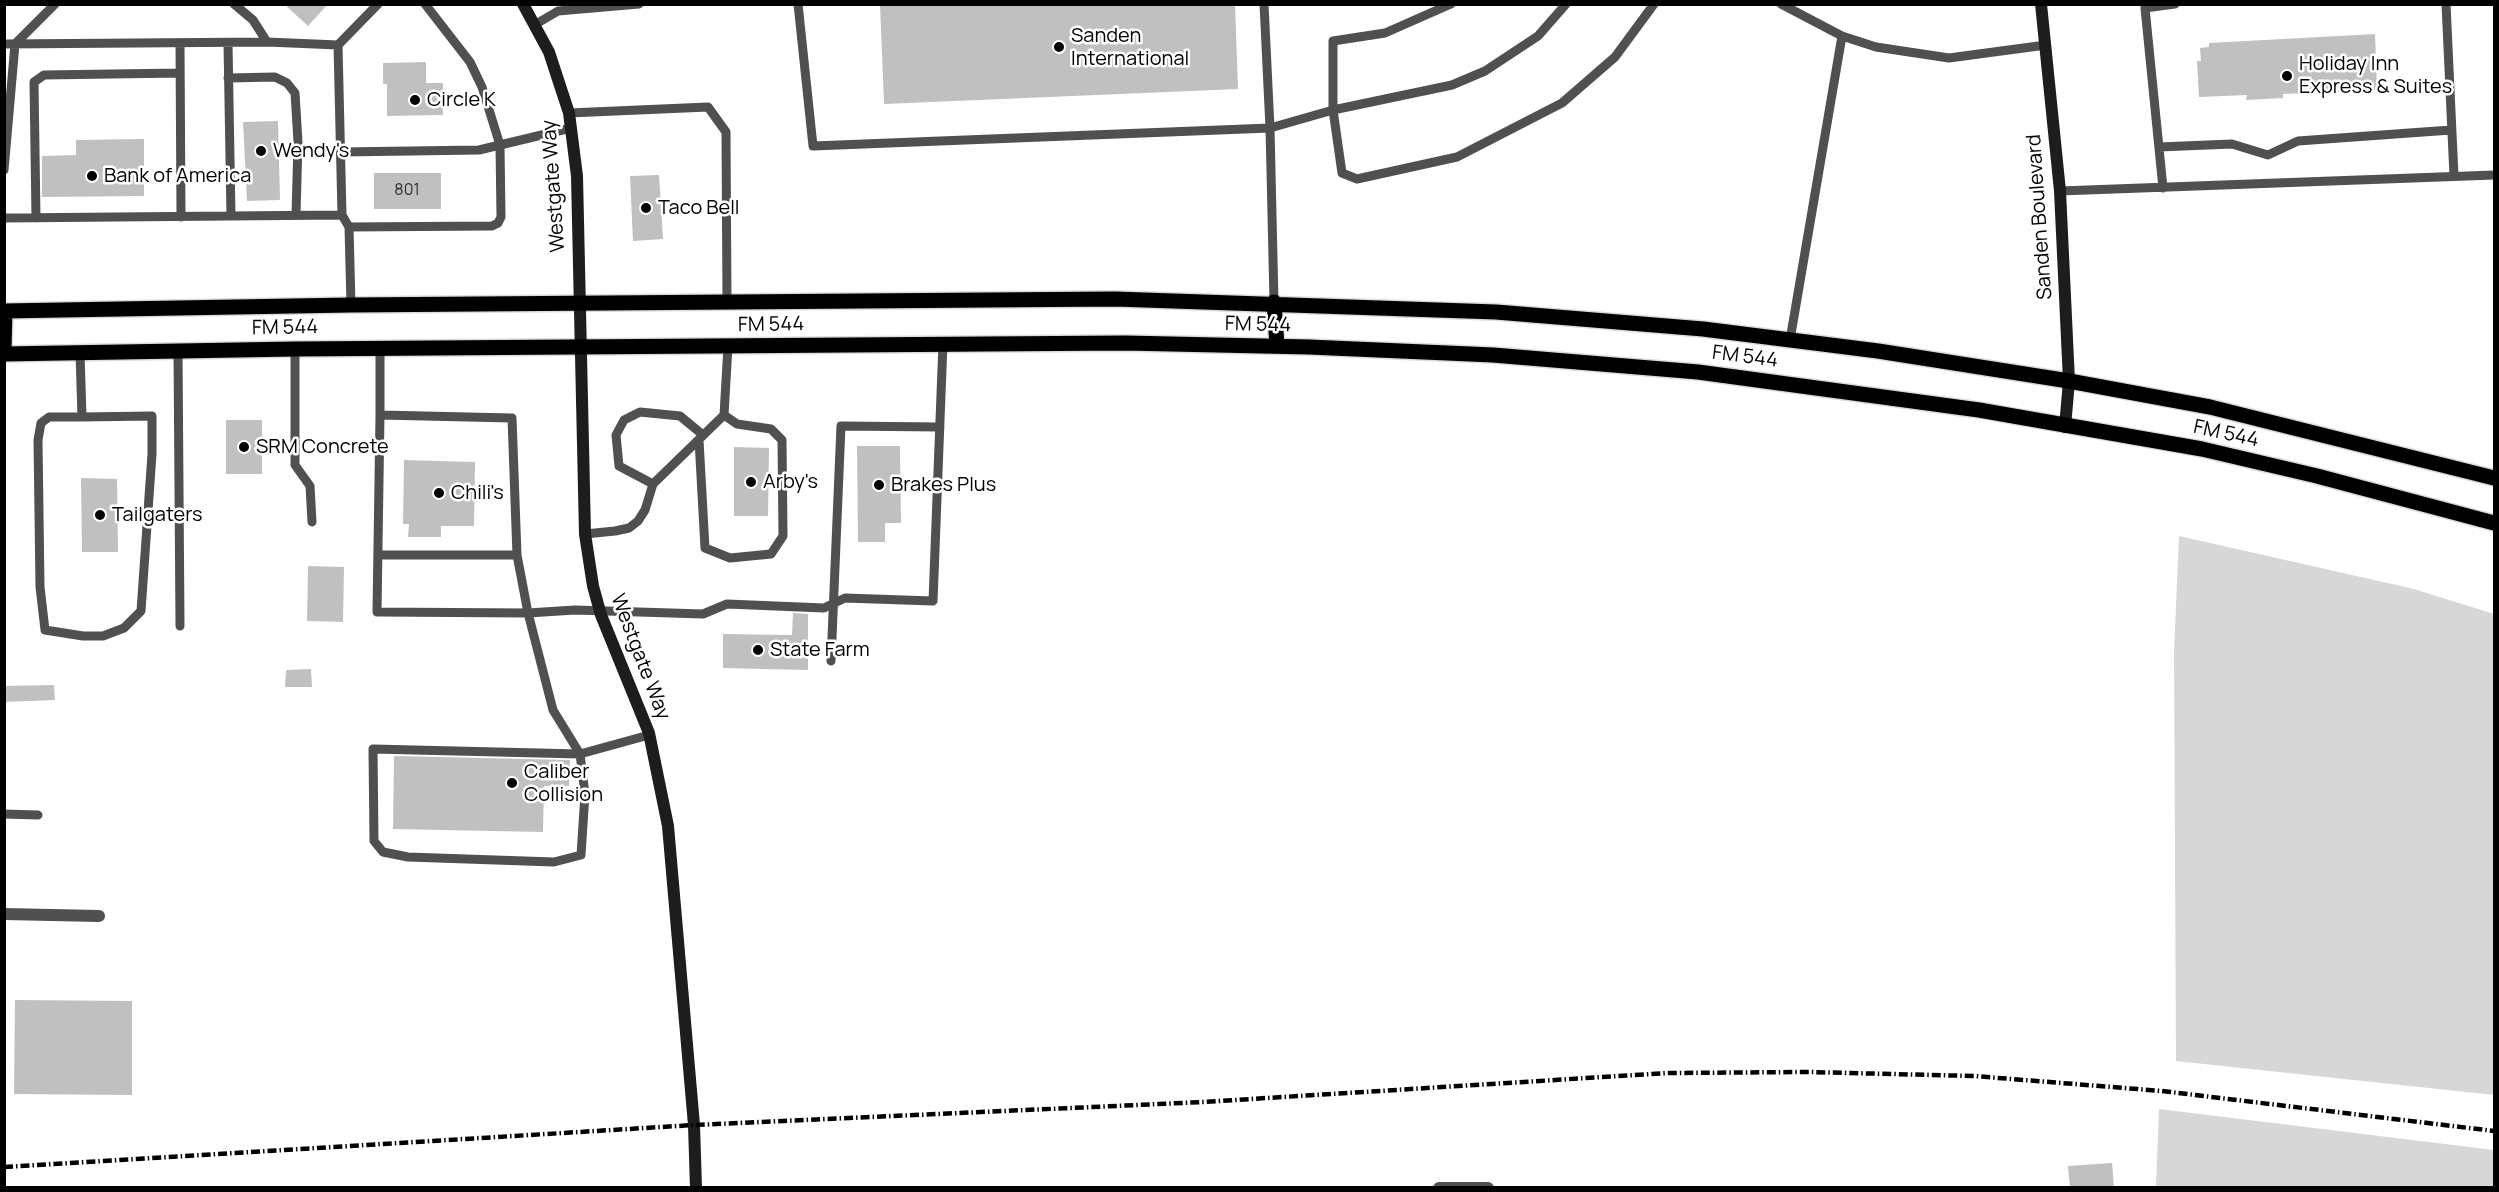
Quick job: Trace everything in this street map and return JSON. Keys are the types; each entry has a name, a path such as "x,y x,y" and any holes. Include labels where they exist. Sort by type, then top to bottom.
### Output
{"main road":[{"name":"FM 544","path":"5,310 1115,299 1274,302 1496,312 1703,329 2069,381 2210,407 2494,478"},
{"path":"1274,302 1277,346"},
{"path":"4,348 5,310"},
{"name":"FM 544","path":"4,354 380,348 1125,343 1277,346 1493,355 1698,372 1921,401 2202,449 2317,476 2494,523"}],"street":[{"name":"Westgate Way","path":"523,4 536,24 561,85 569,112 577,176 582,348 582,486 585,534 593,586 600,611 649,735 668,826 694,1125 696,1188"},
{"name":"Sanden Boulevard","path":"2041,4 2060,191 2069,381 2064,426"},
{"path":"4,914 99,916"},
{"path":"1439,1188 1488,1188"}],"lane":[{"path":"4,170 7,101 15,44 55,4"},
{"path":"234,4 253,20 267,42"},
{"path":"351,305 349,227 342,215 338,45 378,4"},
{"path":"349,227 495,225 501,217 500,145 482,87 470,62 426,4"},
{"path":"536,24 558,11 639,4"},
{"path":"798,4 813,146 1270,128 1333,110 1452,85 1485,71 1538,36 1566,4"},
{"path":"1264,4 1270,128 1274,302"},
{"path":"1450,4 1385,33 1333,41 1333,110 1342,173 1357,179 1457,157 1562,104 1615,57 1654,4"},
{"path":"1781,4 1842,36 1876,47 1948,58 2046,45"},
{"path":"2163,188 2145,8 2175,4"},
{"path":"2446,4 2454,176"},
{"path":"1790,340 1842,36"},
{"path":"4,44 267,42 338,45"},
{"path":"180,43 181,217"},
{"path":"228,43 231,216"},
{"path":"36,218 34,82 44,75 180,73"},
{"path":"228,78 275,77 287,83 295,93 298,142 296,215"},
{"path":"569,112 708,107 726,132 727,303"},
{"path":"341,152 455,152 500,145 571,128"},
{"path":"2159,147 2232,144 2268,155 2298,141 2451,130"},
{"path":"2060,191 2494,175"},
{"path":"4,218 342,215"},
{"path":"380,348 379,555 376,612 600,611 703,614 726,604 824,608 845,598 933,601 943,343"},
{"path":"585,534 629,528 638,521 645,510 653,484 724,415 728,346"},
{"path":"295,349 295,465 310,486 312,522"},
{"path":"178,351 180,626"},
{"path":"80,353 82,417"},
{"path":"653,484 619,466 616,435 624,420 640,412 680,416 701,437 705,548 730,558 771,554 783,536 782,440 771,429 737,424 724,415"},
{"path":"380,415 512,418 517,555 528,613 553,710 580,754 585,794 581,855 554,862 408,857 382,852 374,841 373,749 580,754 649,735"},
{"path":"152,416 152,454 141,611 124,628 103,636 83,636 45,630 40,587 38,440 41,423 49,417 82,417 152,416"},
{"path":"831,661 841,426 940,427"},
{"path":"379,555 517,555"},
{"path":"4,814 38,815"}],"shaded area":[{"path":"2179,536 2414,589 2494,614 2494,1095 2176,1061 2174,653"},
{"path":"2159,1109 2494,1150 2494,1187 2156,1187"}],"building":[{"path":"284,4 328,4 308,26"},
{"name":"Sanden International","path":"880,4 1235,4 1238,89 884,104"},
{"name":"Holiday Inn Express & Suites","path":"2375,34 2377,90 2283,94 2283,98 2246,100 2247,95 2199,97 2197,61 2201,61 2200,48 2209,47 2209,43"},
{"name":"Circle K","path":"426,62 426,83 443,83 443,115 387,116 387,84 383,84 383,63"},
{"name":"Wendy's","path":"278,121 280,200 247,201 243,122"},
{"name":"Bank of America","path":"144,139 144,196 42,197 42,156 76,155 76,140"},
{"path":"374,173 441,173 441,209 374,209"},
{"name":"Taco Bell","path":"659,175 663,239 633,241 630,176"},
{"name":"SRM Concrete","path":"226,420 262,420 262,474 226,474"},
{"name":"Brakes Plus","path":"857,446 900,446 901,523 885,523 885,542 858,542"},
{"name":"Arby's","path":"734,447 769,448 768,516 734,516"},
{"name":"Chili's","path":"404,460 475,462 474,526 441,526 441,537 408,537 409,524 403,524"},
{"name":"Tailgaters","path":"81,478 117,479 118,552 82,552"},
{"path":"308,566 344,567 343,622 307,621"},
{"path":"793,613 808,614 808,670 723,668 723,634 792,635"},
{"path":"311,669 312,687 285,687 286,670"},
{"path":"54,685 55,700 4,702 4,686"},
{"path":"394,756 570,760 569,786 544,786 543,832 393,829"},
{"path":"15,1000 132,1001 132,1095 14,1094"},
{"path":"2112,1163 2114,1188 2070,1188 2068,1166"}],"railway":[{"path":"4,1167 694,1125 1203,1102 1667,1073 1809,1072 1974,1076 2162,1091 2494,1131"}],"place":[{"name":"Sanden International","path":"1059,47"},
{"name":"Holiday Inn Express & Suites","path":"2287,76"},
{"name":"Circle K","path":"415,100"},
{"name":"Wendy's","path":"261,151"},
{"name":"Bank of America","path":"92,176"},
{"name":"Taco Bell","path":"646,208"},
{"name":"SRM Concrete","path":"244,447"},
{"name":"Arby's","path":"751,482"},
{"name":"Brakes Plus","path":"879,485"},
{"name":"Chili's","path":"439,493"},
{"name":"Tailgaters","path":"100,515"},
{"name":"State Farm","path":"758,650"},
{"name":"Caliber Collision","path":"512,783"}]}
